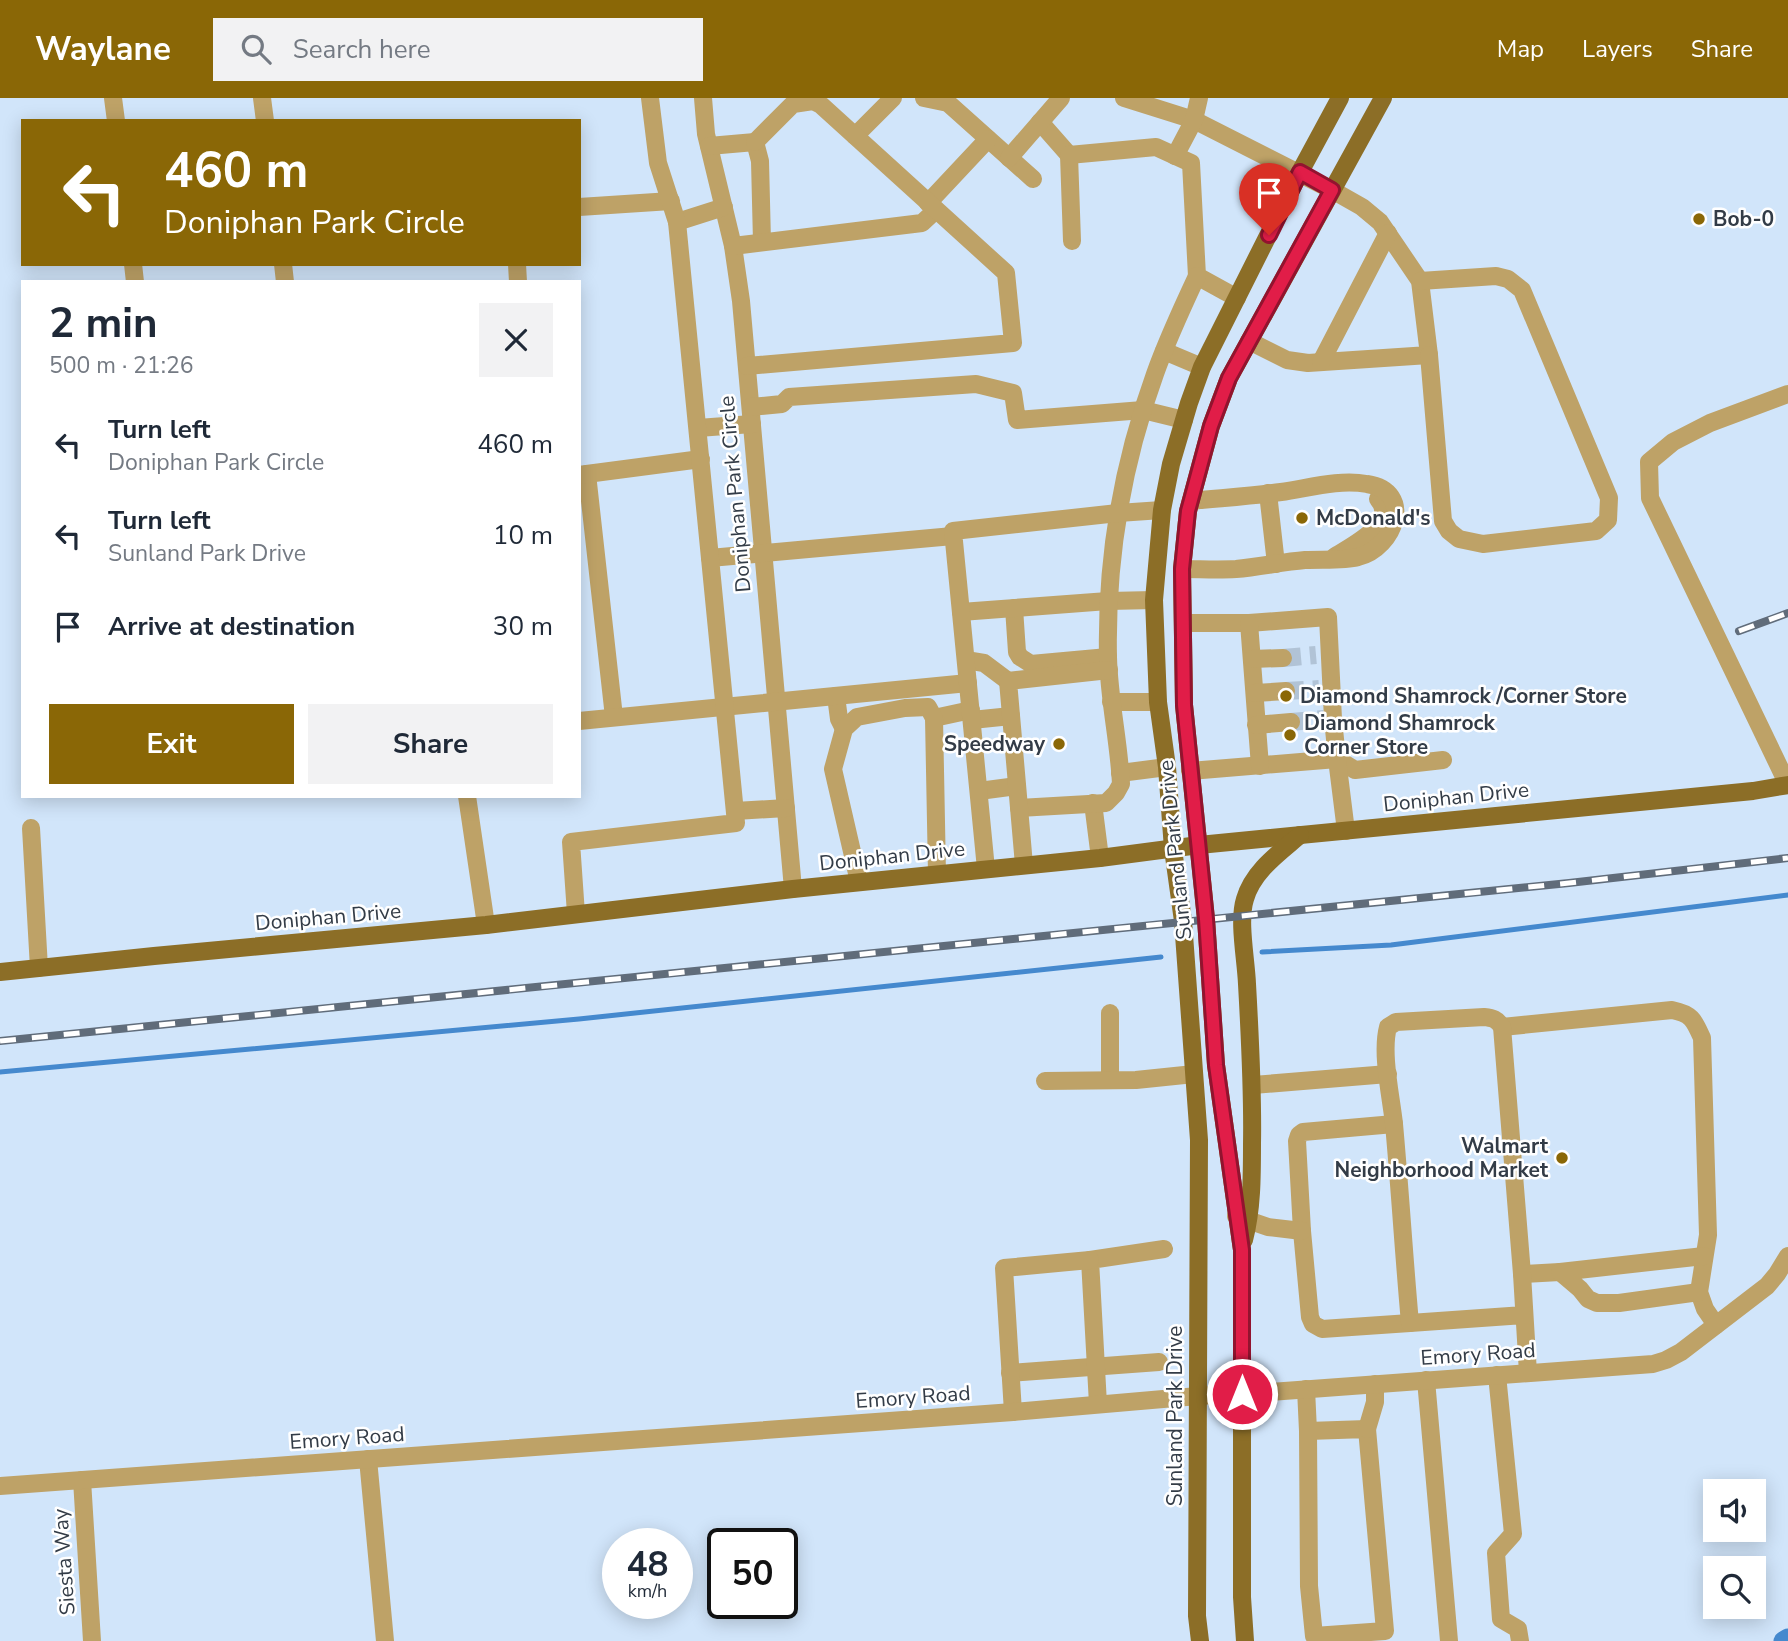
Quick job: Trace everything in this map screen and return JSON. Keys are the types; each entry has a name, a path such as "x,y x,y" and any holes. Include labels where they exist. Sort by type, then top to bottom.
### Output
{"main road":[{"name":"Sunland Park Drive","path":"1200,1641 1197,1616 1199,1140 1183,920 1158,702 1154,600 1161,510 1171,464 1202,368 1340,98"},
{"name":"Sunland Park Drive","path":"1243,1218 1216,1065 1199,845 1184,705 1182,569 1191,502 1211,426 1229,378 1383,98"},
{"name":"Doniphan Drive","path":"0,972 486,925 1199,845 1788,785"},
{"path":"1245,1641 1242,1597 1242,1250 1243,1218 1252,1164 1253,1085 1242,915 1244,900 1256,876 1300,835"}],"street":[{"path":"113,98 116,119"},
{"path":"262,98 265,119"},
{"path":"576,914 571,842 736,823 677,222 659,163 650,98"},
{"name":"Doniphan Park Circle","path":"703,98 706,134 733,246 741,301 793,889"},
{"path":"855,136 893,98"},
{"path":"924,98 948,103 1032,179"},
{"path":"1009,158 1061,98"},
{"path":"1124,98 1194,120 1300,172 1362,207 1380,222 1420,281 1443,522 1449,531 1459,539 1483,544 1596,531 1608,520 1609,498 1522,290 1508,279 1496,276 1420,281"},
{"path":"1175,156 1194,120 1199,98"},
{"path":"709,146 755,142 793,104 813,101 821,105 1006,273 1013,343 747,366"},
{"path":"1040,122 1069,155 1072,241"},
{"path":"733,246 922,223 988,139"},
{"path":"755,142 760,161 762,242"},
{"path":"1019,808 1106,803 1121,784 1111,702 1108,601 1118,513 1143,410 1164,351 1197,276 1191,163 1156,147 1069,155"},
{"path":"581,207 671,201"},
{"path":"677,222 724,207"},
{"path":"1321,362 1388,233"},
{"path":"1197,276 1237,298"},
{"path":"1249,341 1287,360 1308,363 1429,355"},
{"path":"1164,351 1202,368"},
{"path":"698,428 751,416 782,404 789,397 976,384 1013,393 1017,421 1143,410 1184,420"},
{"path":"1788,394 1710,423 1673,442 1649,463 1649,474 1650,498 1788,785"},
{"path":"614,717 583,474 701,459"},
{"path":"1182,569 1236,569 1359,557 1379,546 1391,531 1396,515 1395,505 1385,491 1368,484 1336,483 1191,502"},
{"path":"1268,493 1276,564"},
{"path":"986,869 953,531 1161,510"},
{"path":"710,558 953,536"},
{"path":"961,612 1154,600"},
{"path":"1014,608 1017,652 1025,661 1031,664 1109,664"},
{"path":"1183,623 1249,623 1328,617 1323,655 1328,719 1337,759 1346,831"},
{"path":"1249,623 1260,766"},
{"path":"1252,659 1283,658"},
{"path":"966,660 984,663 1008,681 1109,664"},
{"path":"1008,681 1024,865"},
{"path":"581,720 968,683"},
{"path":"926,687 931,713 937,874"},
{"path":"1255,693 1286,691"},
{"path":"836,696 839,719 844,729"},
{"path":"1111,702 1158,702"},
{"path":"859,882 833,769 844,729 857,717 905,708 931,713 1011,716"},
{"path":"1256,725 1291,722"},
{"path":"1189,771 1337,759 1355,770 1443,760"},
{"path":"1120,773 1167,767"},
{"path":"979,791 1017,786"},
{"path":"467,798 486,925"},
{"path":"1093,803 1100,858"},
{"path":"735,811 786,808"},
{"path":"31,828 39,968"},
{"path":"1502,1027 1672,1010 1685,1012 1695,1021 1702,1038 1708,1235 1699,1292 1705,1309 1716,1325"},
{"path":"1110,1013 1110,1080"},
{"path":"1410,1323 1385,1037 1388,1027 1396,1022 1493,1018 1502,1027 1528,1373"},
{"path":"1045,1081 1136,1080 1194,1074"},
{"path":"1253,1085 1388,1074"},
{"path":"1394,1124 1303,1132 1299,1135 1297,1155 1302,1231 1310,1317 1313,1324 1322,1329 1524,1315"},
{"path":"1243,1218 1268,1227 1302,1231"},
{"path":"1013,1412 1004,1268 1090,1260 1164,1249"},
{"path":"1522,1274 1704,1256"},
{"name":"Emory Road","path":"0,1486 1653,1364 1681,1352 1767,1286 1788,1256"},
{"path":"1090,1260 1098,1404"},
{"path":"1560,1272 1588,1299 1597,1303 1619,1303 1699,1292"},
{"path":"1010,1373 1158,1362"},
{"path":"1497,1375 1513,1534 1496,1552 1500,1619 1518,1629 1520,1641"},
{"path":"1426,1380 1449,1641"},
{"path":"1306,1389 1309,1586 1314,1636 1385,1631 1367,1429 1375,1402 1375,1384"},
{"path":"1308,1431 1367,1429"},
{"path":"368,1459 385,1641"},
{"name":"Siesta Way","path":"82,1480 92,1641"}],"waterway":[{"path":"1262,952 1391,945 1788,895"},
{"path":"0,1072 579,1019 1161,957"},
{"path":"1783,1641 1788,1638"}],"tunnel":[{"path":"1283,658 1316,655"},
{"path":"1286,691 1319,689"},
{"path":"1291,722 1324,719"}],"railway":[{"path":"1739,631 1788,613"},
{"path":"0,1041 1569,883 1788,858"}],"place":[{"name":"Bob-0","path":"1699,219"},
{"name":"McDonald's","path":"1302,518"},
{"name":"Diamond Shamrock /Corner Store","path":"1286,696"},
{"name":"Diamond Shamrock Corner Store","path":"1290,735"},
{"name":"Speedway","path":"1059,744"},
{"name":"Walmart Neighborhood Market","path":"1562,1158"}],"route":[{"path":"1242,1394 1242,1250 1216,1065 1206,919 1189,771 1184,705 1182,569 1188,511 1211,426 1229,378 1332,190 1300,172 1269,235"}]}
